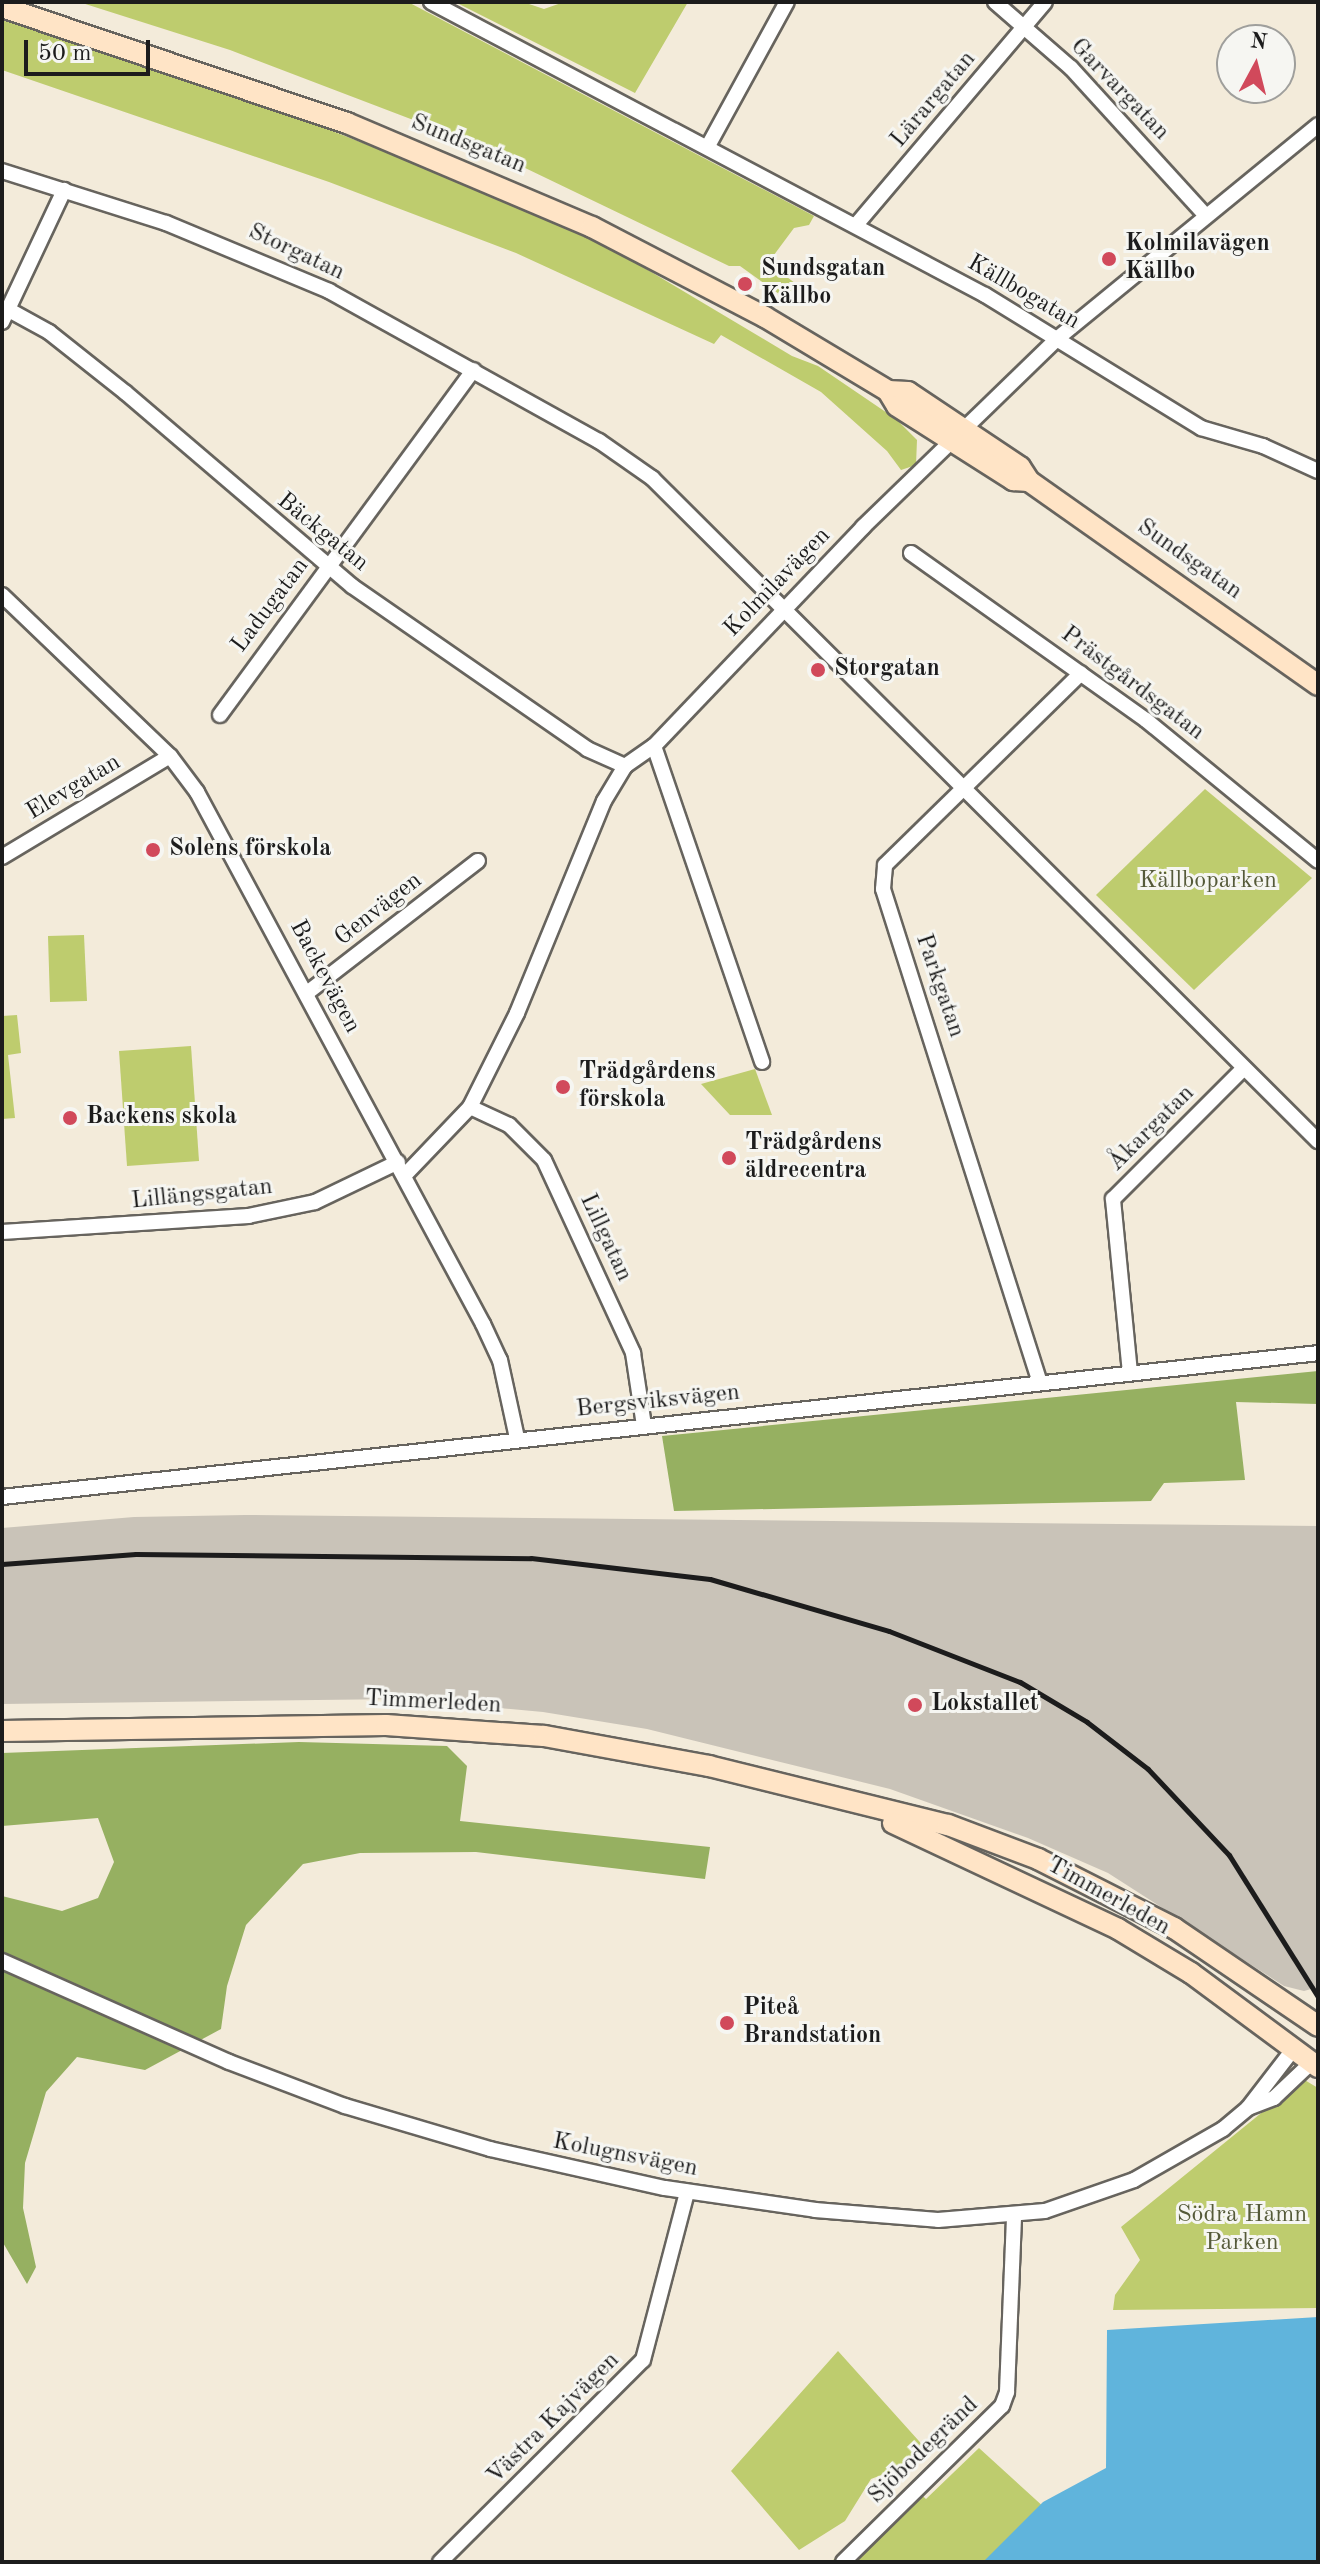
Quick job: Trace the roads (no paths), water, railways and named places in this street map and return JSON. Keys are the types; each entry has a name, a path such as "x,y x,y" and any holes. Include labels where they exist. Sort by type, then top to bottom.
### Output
{"main road":[{"name":"Sundsgatan","path":"2,7 245,85 510,189 765,317 888,391 908,392 959,436 1020,467 1029,481 1318,685"},
{"name":"Timmerleden","path":"2,1731 301,1724 544,1736 709,1766 853,1805 948,1825 1120,1897 1245,1972 1317,2024"},
{"name":"Timmerleden","path":"853,1805 1010,1874 1118,1929 1191,1973 1316,2062"},
{"path":"1295,2047 1317,2024"}],"street":[{"name":"Källbogatan","path":"431,2 856,225 1058,338 1201,428 1263,446 1318,471"},
{"path":"708,146 787,2"},
{"name":"Garvargatan","path":"995,2 1122,120 1206,216"},
{"name":"Lärargatan","path":"856,225 1045,2"},
{"name":"Kolmilavägen","path":"402,1169 470,1107 517,1013 604,801 625,766 654,746 783,608 1058,338 1318,125"},
{"name":"Storgatan","path":"2,171 240,251 329,291 599,441 652,478 1318,1141"},
{"path":"6,316 64,190"},
{"name":"Bäckgatan","path":"6,316 49,332 126,393 328,567 587,749 625,766"},
{"name":"Ladugatan","path":"220,715 473,370"},
{"name":"Prästgårdsgatan","path":"911,553 1081,673 1318,861"},
{"name":"Backevägen","path":"2,595 170,756 197,792 402,1169 500,1360 517,1438"},
{"name":"Parkgatan","path":"1040,1383 883,889 885,865 1081,673"},
{"path":"654,746 762,1062"},
{"name":"Elevgatan","path":"2,857 170,756"},
{"name":"Genvägen","path":"307,993 478,861"},
{"name":"Åkargatan","path":"1130,1373 1113,1199 1244,1068"},
{"name":"Lillgatan","path":"470,1107 509,1125 544,1160 633,1353 644,1426"},
{"name":"Lillängsgatan","path":"2,1232 248,1216 315,1202 402,1169"},
{"name":"Bergsviksvägen","path":"2,1497 517,1438 1318,1353"},
{"name":"Kolugnsvägen","path":"2,1961 229,2062 345,2106 531,2159 687,2192 815,2210 938,2220 1045,2211 1134,2180 1223,2129 1248,2108 1295,2047"},
{"name":"Kolugnsvägen","path":"1248,2108 1274,2098 1316,2062"},
{"name":"Västra Kajvägen","path":"440,2562 643,2360 687,2192"},
{"name":"Sjöbodegränd","path":"843,2562 1002,2406 1007,2392 1014,2214"}],"water":[{"path":"1318,2317 1318,2562 983,2562 1043,2502 1106,2468 1107,2330"}],"railway":[{"path":"2,1564 136,1554 531,1558 710,1579 889,1631 1020,1682 1087,1722 1148,1769 1229,1855 1318,1997"}],"place":[{"name":"Kolmilavägen Källbo","path":"1109,259"},
{"name":"Sundsgatan Källbo","path":"745,284"},
{"name":"Storgatan","path":"818,670"},
{"name":"Solens förskola","path":"153,850"},
{"name":"Trädgårdens förskola","path":"563,1087"},
{"name":"Backens skola","path":"70,1118"},
{"name":"Trädgårdens äldrecentra","path":"729,1158"},
{"name":"Lokstallet","path":"915,1705"},
{"name":"Piteå Brandstation","path":"727,2023"}],"park label":[{"name":"Källboparken","path":"1208,882"},
{"name":"Södra Hamn Parken","path":"1242,2230"}]}
